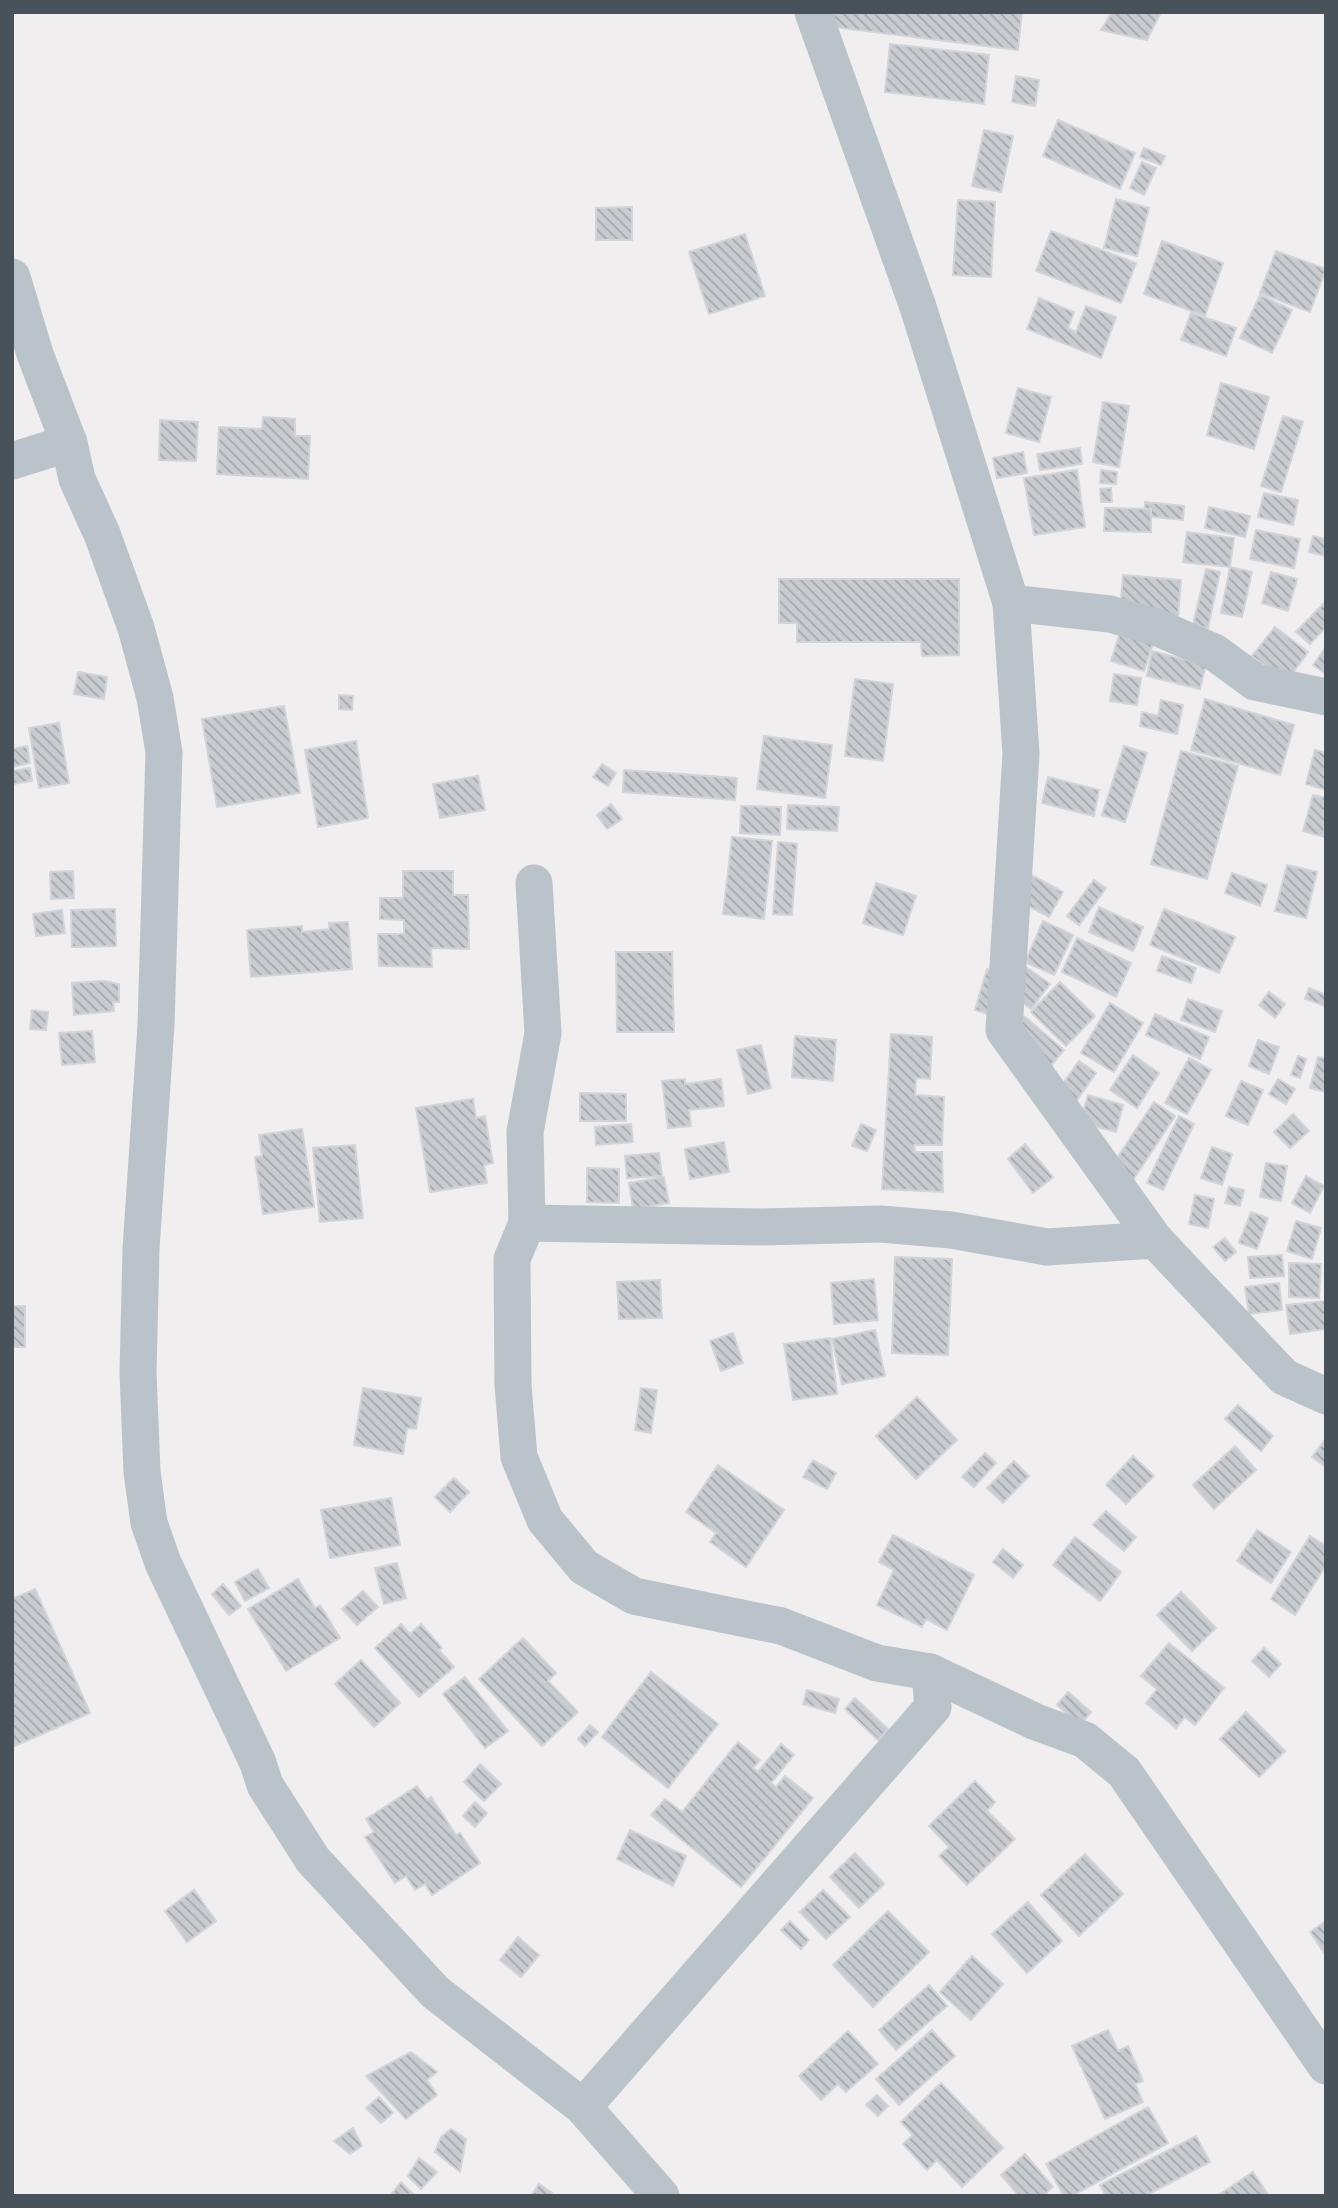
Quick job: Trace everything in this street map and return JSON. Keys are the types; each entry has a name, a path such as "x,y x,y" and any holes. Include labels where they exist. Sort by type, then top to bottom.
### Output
{"street":[{"path":"813,12 918,307 1011,603 1021,754 1004,1030 1155,1240 1284,1377 1326,1396"},
{"path":"12,277 35,354 69,443 76,479 102,534 136,628 155,698 164,752 156,1025 141,1249 138,1346 142,1472 149,1523 176,1595 258,1763 265,1785 313,1860 435,1992 583,2107 661,2196"},
{"path":"12,461 69,443"},
{"path":"1011,603 1110,614 1156,627 1214,652 1255,682 1326,697"},
{"path":"534,883 543,1033 525,1132 527,1223 512,1259 513,1385 519,1457 545,1520 584,1567 634,1596 781,1626 877,1663 930,1672 1036,1722 1085,1740 1124,1772 1326,2066"},
{"path":"527,1223 760,1227 881,1224 951,1230 1047,1247 1155,1240"},
{"path":"583,2107 933,1707 930,1672"}],"building":[{"path":"834,12 1022,12 1018,50 832,27"},
{"path":"1112,12 1161,12 1147,40 1101,30"},
{"path":"890,44 989,55 984,104 885,92"},
{"path":"1016,76 1039,80 1035,106 1012,102"},
{"path":"1058,120 1135,153 1120,189 1043,156"},
{"path":"984,130 1013,136 1001,192 972,186"},
{"path":"1144,148 1165,156 1161,165 1140,157"},
{"path":"1142,162 1156,168 1144,195 1130,188"},
{"path":"1116,199 1149,208 1137,256 1104,248"},
{"path":"958,200 995,202 991,277 953,275"},
{"path":"632,207 632,240 596,240 596,208"},
{"path":"1051,231 1136,263 1121,303 1036,271"},
{"path":"745,234 765,296 709,314 689,252"},
{"path":"1162,241 1223,263 1205,316 1144,294"},
{"path":"1276,251 1326,269 1310,312 1260,293"},
{"path":"1260,295 1292,310 1272,353 1240,338"},
{"path":"1039,298 1074,312 1068,328 1076,332 1086,306 1116,317 1101,358 1027,329"},
{"path":"1191,313 1236,328 1226,356 1181,340"},
{"path":"1221,383 1269,397 1254,449 1207,435"},
{"path":"1018,388 1051,397 1039,442 1006,433"},
{"path":"1103,402 1129,406 1119,467 1093,462"},
{"path":"1283,416 1303,422 1281,492 1261,486"},
{"path":"263,417 295,419 295,436 310,436 308,479 217,474 219,427 262,429"},
{"path":"160,420 198,422 196,461 159,460"},
{"path":"1080,448 1082,464 1040,470 1037,454"},
{"path":"1023,452 1027,473 997,478 993,458"},
{"path":"1077,470 1085,527 1034,535 1024,478"},
{"path":"1101,470 1117,472 1116,484 1100,483"},
{"path":"1111,488 1112,502 1101,502 1100,489"},
{"path":"1264,493 1298,500 1293,525 1258,517"},
{"path":"1145,502 1184,506 1183,520 1144,516"},
{"path":"1209,507 1250,516 1245,537 1205,528"},
{"path":"1105,508 1151,509 1151,532 1104,531"},
{"path":"1256,530 1300,539 1294,568 1250,559"},
{"path":"1187,532 1234,538 1230,567 1183,562"},
{"path":"1313,536 1326,539 1326,556 1309,552"},
{"path":"1230,567 1252,572 1242,617 1221,613"},
{"path":"1206,569 1220,572 1208,628 1193,625"},
{"path":"1271,572 1297,579 1288,611 1262,603"},
{"path":"1123,575 1181,580 1178,618 1120,612"},
{"path":"779,579 959,579 959,655 922,656 921,642 797,642 797,623 779,623"},
{"path":"1326,601 1326,627 1310,644 1296,632"},
{"path":"1275,627 1308,652 1286,682 1252,656"},
{"path":"1121,629 1154,640 1144,671 1111,661"},
{"path":"1326,647 1326,674 1313,665"},
{"path":"1152,651 1206,665 1200,689 1147,676"},
{"path":"78,672 107,677 104,699 74,694"},
{"path":"1114,674 1141,678 1137,705 1110,701"},
{"path":"855,679 893,684 883,761 845,756"},
{"path":"339,695 353,696 352,710 339,709"},
{"path":"1205,699 1294,725 1280,775 1191,750"},
{"path":"1161,700 1183,705 1177,734 1140,726 1142,712 1158,716"},
{"path":"284,706 300,793 217,807 202,719"},
{"path":"59,723 69,783 39,788 29,728"},
{"path":"764,736 832,745 825,798 757,789"},
{"path":"356,741 368,818 318,827 305,750"},
{"path":"27,746 30,763 12,767 12,749"},
{"path":"1124,746 1147,753 1125,822 1102,815"},
{"path":"1315,750 1326,753 1326,790 1306,784"},
{"path":"1181,751 1238,766 1207,879 1151,864"},
{"path":"602,764 616,773 608,786 593,777"},
{"path":"30,768 32,781 12,784 12,771"},
{"path":"624,770 737,778 735,800 623,792"},
{"path":"478,776 485,810 440,818 433,784"},
{"path":"1048,777 1099,790 1094,816 1042,803"},
{"path":"1313,795 1326,798 1324,837 1303,831"},
{"path":"611,804 622,819 607,829 597,815"},
{"path":"788,805 839,807 837,831 787,829"},
{"path":"741,806 781,807 780,835 740,833"},
{"path":"732,837 772,841 764,919 723,914"},
{"path":"778,842 797,844 792,915 773,914"},
{"path":"1287,865 1317,872 1306,918 1275,911"},
{"path":"73,871 74,898 51,899 50,872"},
{"path":"403,871 453,871 453,895 468,895 469,949 431,948 432,967 379,966 378,934 404,934 404,920 380,919 380,898 403,898"},
{"path":"1232,873 1267,885 1260,906 1225,893"},
{"path":"1031,875 1063,892 1049,917 1017,900"},
{"path":"1094,880 1106,888 1079,925 1067,916"},
{"path":"876,883 916,896 903,935 863,923"},
{"path":"1099,907 1143,927 1133,951 1089,932"},
{"path":"115,909 116,946 72,947 71,910"},
{"path":"1164,909 1235,937 1219,973 1150,945"},
{"path":"62,910 65,933 36,936 33,914"},
{"path":"1043,921 1073,935 1054,975 1025,962"},
{"path":"348,922 352,969 251,977 247,930 302,926 302,932 329,929 329,923"},
{"path":"1077,938 1131,963 1116,997 1062,972"},
{"path":"616,952 672,952 674,1032 617,1032"},
{"path":"1162,956 1196,968 1191,983 1157,971"},
{"path":"1026,967 1050,984 1031,1009 1007,991"},
{"path":"987,969 1000,973 988,1014 975,1010"},
{"path":"104,981 119,984 119,1002 113,1002 114,1011 74,1015 72,983"},
{"path":"1060,982 1095,1016 1066,1046 1031,1012"},
{"path":"1309,988 1326,995 1325,1006 1305,999"},
{"path":"1269,992 1285,1004 1275,1018 1259,1005"},
{"path":"1188,999 1222,1011 1215,1032 1181,1020"},
{"path":"1110,1003 1143,1023 1114,1072 1081,1053"},
{"path":"32,1010 48,1012 46,1030 30,1029"},
{"path":"1155,1014 1209,1037 1200,1059 1146,1035"},
{"path":"1024,1016 1064,1050 1049,1068 1008,1034"},
{"path":"92,1031 95,1062 62,1065 59,1033"},
{"path":"891,1034 932,1037 930,1079 916,1078 915,1095 944,1097 942,1145 914,1145 915,1152 942,1152 943,1192 882,1189"},
{"path":"795,1036 836,1040 833,1081 792,1077"},
{"path":"1258,1040 1279,1047 1269,1074 1249,1066"},
{"path":"761,1045 771,1088 748,1094 737,1050"},
{"path":"1133,1055 1159,1073 1137,1108 1110,1090"},
{"path":"1298,1056 1306,1059 1300,1078 1291,1075"},
{"path":"1318,1057 1326,1059 1326,1092 1310,1088"},
{"path":"1189,1058 1211,1070 1187,1114 1165,1103"},
{"path":"1079,1061 1096,1073 1072,1107 1055,1095"},
{"path":"685,1079 685,1084 721,1079 724,1106 689,1110 691,1126 668,1128 662,1081"},
{"path":"1278,1079 1295,1089 1286,1104 1269,1094"},
{"path":"1241,1081 1263,1090 1248,1125 1226,1116"},
{"path":"580,1093 626,1094 626,1121 580,1121"},
{"path":"1088,1095 1123,1105 1116,1132 1080,1122"},
{"path":"473,1099 476,1118 485,1116 493,1163 484,1165 487,1183 430,1192 416,1108"},
{"path":"1154,1102 1175,1116 1129,1186 1108,1172"},
{"path":"1293,1114 1309,1131 1290,1148 1274,1132"},
{"path":"1179,1116 1194,1124 1163,1190 1147,1183"},
{"path":"631,1124 633,1142 596,1145 595,1127"},
{"path":"861,1124 876,1130 867,1151 852,1146"},
{"path":"302,1129 314,1207 263,1214 255,1157 262,1156 259,1135"},
{"path":"724,1142 729,1172 690,1179 685,1149"},
{"path":"1025,1144 1053,1177 1033,1193 1008,1159"},
{"path":"355,1145 363,1218 320,1222 313,1148"},
{"path":"1212,1147 1232,1154 1222,1185 1201,1178"},
{"path":"659,1153 662,1176 627,1178 625,1156"},
{"path":"1266,1163 1287,1166 1281,1201 1260,1197"},
{"path":"587,1168 619,1169 619,1203 587,1202"},
{"path":"1306,1176 1324,1186 1310,1213 1292,1203"},
{"path":"664,1177 669,1203 633,1209 629,1183"},
{"path":"1229,1187 1244,1190 1240,1206 1225,1203"},
{"path":"1195,1195 1214,1199 1208,1228 1189,1224"},
{"path":"1251,1212 1268,1218 1257,1249 1239,1243"},
{"path":"1296,1221 1321,1228 1312,1259 1287,1251"},
{"path":"1225,1238 1236,1252 1225,1261 1213,1247"},
{"path":"1282,1255 1284,1276 1250,1278 1248,1257"},
{"path":"895,1257 952,1259 948,1355 892,1353"},
{"path":"1289,1263 1321,1264 1319,1298 1289,1297"},
{"path":"874,1279 878,1320 834,1324 831,1283"},
{"path":"660,1280 662,1318 619,1319 617,1282"},
{"path":"1279,1283 1282,1310 1249,1314 1245,1287"},
{"path":"1325,1301 1326,1329 1290,1334 1286,1305"},
{"path":"12,1306 25,1306 25,1347 12,1347"},
{"path":"875,1330 885,1376 842,1384 832,1339"},
{"path":"733,1333 743,1363 721,1371 710,1341"},
{"path":"830,1338 837,1394 793,1400 784,1344"},
{"path":"363,1388 421,1398 416,1429 407,1428 403,1454 354,1445"},
{"path":"641,1388 657,1390 651,1433 635,1430"},
{"path":"917,1397 957,1440 916,1479 876,1436"},
{"path":"1238,1405 1273,1436 1261,1451 1225,1419"},
{"path":"1326,1438 1326,1467 1312,1457"},
{"path":"1235,1446 1256,1470 1214,1509 1193,1485"},
{"path":"985,1453 996,1463 974,1487 962,1477"},
{"path":"1133,1456 1154,1476 1126,1504 1106,1485"},
{"path":"813,1460 836,1473 827,1489 803,1477"},
{"path":"1014,1461 1029,1476 1003,1503 987,1488"},
{"path":"718,1465 784,1510 746,1567 710,1542 716,1533 686,1512"},
{"path":"454,1478 469,1492 450,1512 435,1497"},
{"path":"391,1498 400,1545 330,1558 321,1510"},
{"path":"1106,1511 1136,1537 1124,1551 1093,1525"},
{"path":"1257,1530 1291,1552 1271,1583 1237,1561"},
{"path":"893,1535 974,1575 947,1630 926,1619 922,1627 877,1605 894,1570 879,1562"},
{"path":"1310,1536 1326,1546 1326,1565 1295,1615 1271,1599"},
{"path":"1075,1537 1121,1572 1100,1601 1053,1565"},
{"path":"1003,1549 1023,1565 1013,1578 993,1562"},
{"path":"397,1563 406,1598 384,1604 375,1568"},
{"path":"258,1569 269,1588 245,1601 235,1582"},
{"path":"298,1579 315,1608 320,1605 340,1638 286,1671 248,1609"},
{"path":"223,1584 241,1606 229,1615 212,1594"},
{"path":"35,1589 90,1713 15,1746 12,1740 12,1599"},
{"path":"363,1591 378,1607 357,1625 342,1609"},
{"path":"1181,1592 1216,1628 1192,1651 1157,1615"},
{"path":"401,1624 410,1634 421,1624 454,1667 419,1697 375,1648"},
{"path":"523,1638 556,1673 548,1681 578,1712 542,1746 479,1679"},
{"path":"1169,1643 1224,1688 1195,1725 1185,1717 1176,1728 1146,1703 1157,1689 1141,1676"},
{"path":"1264,1648 1281,1664 1269,1677 1252,1661"},
{"path":"361,1660 400,1703 374,1727 335,1684"},
{"path":"651,1672 718,1724 668,1788 602,1737"},
{"path":"465,1677 508,1731 485,1748 443,1694"},
{"path":"807,1690 839,1699 835,1713 803,1704"},
{"path":"1068,1692 1091,1712 1080,1725 1057,1705"},
{"path":"855,1698 888,1729 878,1740 845,1709"},
{"path":"1246,1712 1285,1751 1259,1777 1220,1739"},
{"path":"590,1725 598,1732 585,1746 578,1739"},
{"path":"738,1742 760,1760 753,1768 758,1772 781,1744 794,1755 771,1783 776,1787 785,1776 813,1798 741,1887 651,1815 665,1799 682,1812"},
{"path":"480,1764 501,1784 484,1801 464,1782"},
{"path":"975,1781 995,1802 987,1811 1015,1839 967,1885 939,1856 949,1847 929,1826"},
{"path":"417,1786 427,1800 431,1797 456,1835 460,1833 480,1863 432,1895 425,1884 415,1890 406,1876 395,1883 365,1837 374,1832 366,1819"},
{"path":"475,1802 487,1813 475,1827 463,1816"},
{"path":"630,1830 686,1856 673,1886 617,1859"},
{"path":"855,1853 884,1884 859,1908 830,1877"},
{"path":"1085,1854 1123,1894 1079,1936 1041,1895"},
{"path":"194,1890 216,1921 187,1942 165,1911"},
{"path":"823,1890 850,1917 826,1939 800,1912"},
{"path":"1028,1902 1062,1941 1027,1973 992,1934"},
{"path":"888,1911 929,1952 873,2007 833,1965"},
{"path":"790,1921 809,1940 801,1949 781,1930"},
{"path":"1326,1921 1326,1956 1310,1932"},
{"path":"518,1937 539,1955 521,1977 500,1960"},
{"path":"972,1956 1003,1984 971,2020 940,1992"},
{"path":"929,1985 947,2006 896,2050 879,2030"},
{"path":"932,2030 955,2056 899,2105 876,2079"},
{"path":"1108,2030 1118,2051 1128,2046 1143,2081 1135,2084 1143,2102 1105,2119 1072,2046"},
{"path":"848,2031 878,2064 846,2092 838,2084 821,2100 799,2076"},
{"path":"411,2052 437,2072 427,2080 437,2095 406,2119 366,2076"},
{"path":"941,2083 1003,2148 962,2187 937,2160 927,2170 903,2144 913,2135 901,2122"},
{"path":"877,2095 888,2106 878,2116 866,2105"},
{"path":"379,2097 393,2113 381,2123 366,2108"},
{"path":"1148,2107 1168,2143 1072,2196 1064,2196 1046,2164"},
{"path":"353,2128 362,2146 350,2154 334,2141"},
{"path":"451,2129 466,2139 460,2172 435,2152 441,2137"},
{"path":"1196,2136 1210,2162 1145,2196 1106,2196 1100,2185"},
{"path":"1025,2154 1053,2187 1043,2196 1019,2196 1001,2175"},
{"path":"419,2158 437,2172 421,2189 408,2176"},
{"path":"1253,2172 1269,2196 1217,2196"},
{"path":"401,2182 413,2194 390,2196"},
{"path":"539,2184 552,2193 549,2196 531,2196"}]}
